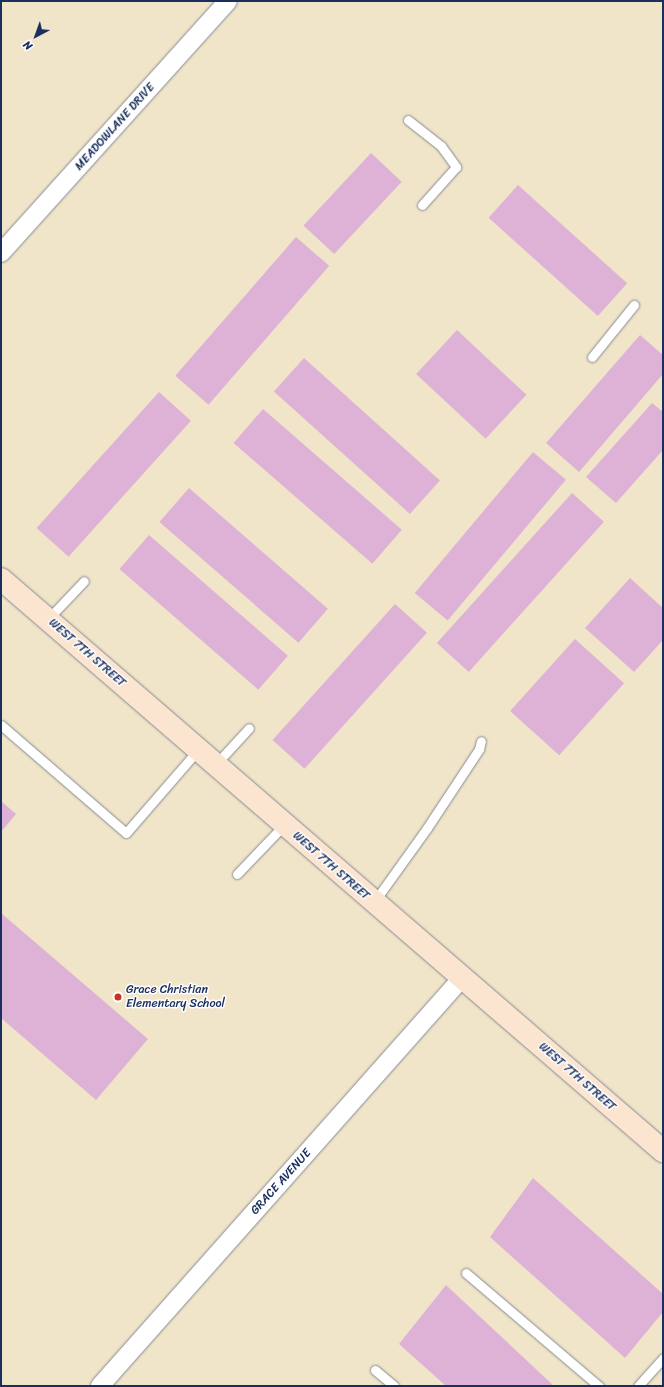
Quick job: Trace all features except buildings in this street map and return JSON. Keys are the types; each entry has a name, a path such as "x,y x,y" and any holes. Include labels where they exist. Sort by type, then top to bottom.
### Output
{"main road":[{"name":"WEST 7TH STREET","path":"1,579 198,750 214,766 663,1150"}],"street":[{"name":"MEADOWLANE DRIVE","path":"1,253 228,1"},
{"name":"GRACE AVENUE","path":"100,1386 462,978"}],"lane":[{"path":"408,120 441,146 456,167 422,205"},
{"path":"592,357 634,305"},
{"path":"48,620 84,581"},
{"path":"1,725 126,833 198,750"},
{"path":"214,766 249,728"},
{"path":"373,903 427,828 479,749 481,742"},
{"path":"236,874 284,825"},
{"path":"466,1273 599,1386"},
{"path":"638,1386 663,1358"},
{"path":"376,1370 394,1386"}],"place":[{"name":"Grace Christian Elementary School","path":"118,997"}]}
